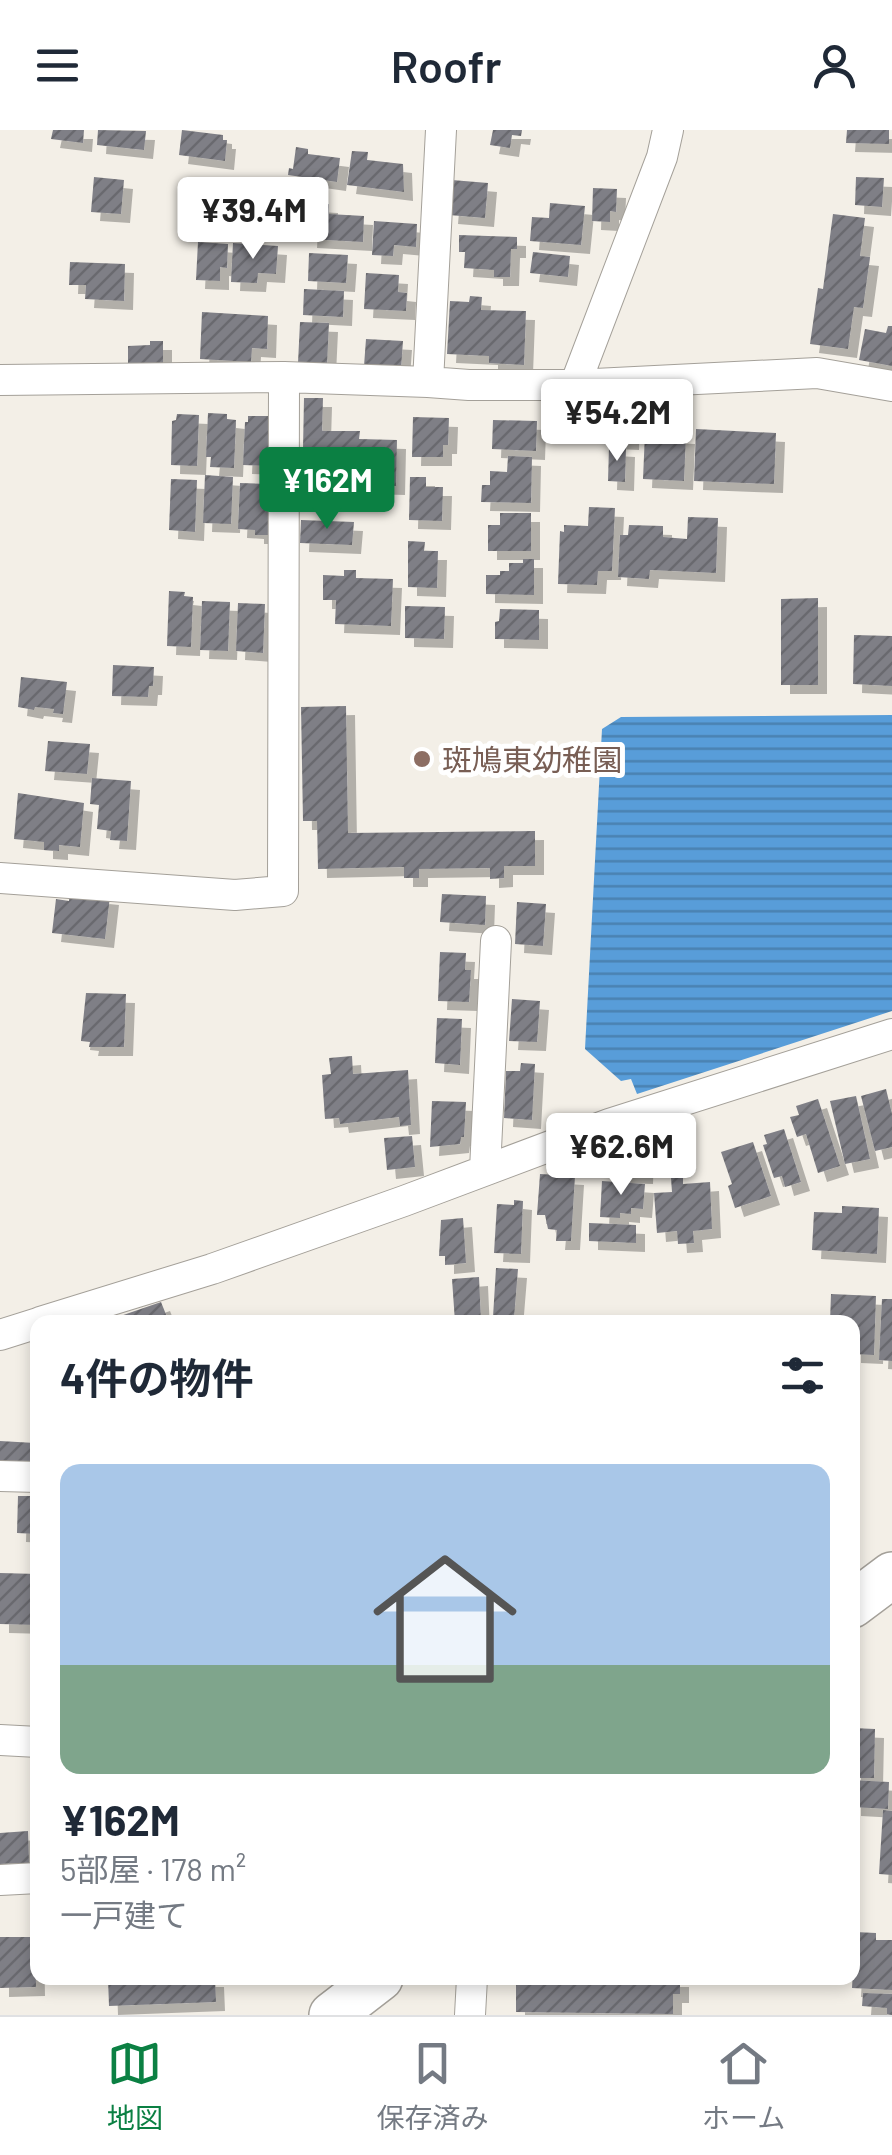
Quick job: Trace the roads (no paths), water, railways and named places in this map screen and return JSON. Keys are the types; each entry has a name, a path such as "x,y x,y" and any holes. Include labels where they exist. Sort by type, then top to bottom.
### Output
{"highway":[{"path":"860,1599 892,1575"},
{"path":"332,2015 371,1985"}],"street":[{"path":"428,382 441,130"},
{"path":"575,385 662,158 668,130"},
{"path":"0,380 284,377 469,386 817,373 892,386"},
{"path":"8,878 235,895 283,891 284,377"},
{"path":"485,1170 496,941"},
{"path":"65,1315 212,1269 609,1124 892,1034"},
{"path":"0,1334 30,1326"},
{"path":"0,1476 30,1477"},
{"path":"0,1740 30,1742"},
{"path":"0,1880 30,1878"},
{"path":"470,2015 472,1985"}],"water":[{"path":"892,715 892,1011 637,1094 631,1079 621,1081 585,1049 602,729 621,717"}],"place":[{"name":"斑鳩東幼稚園","path":"422,759"}]}
